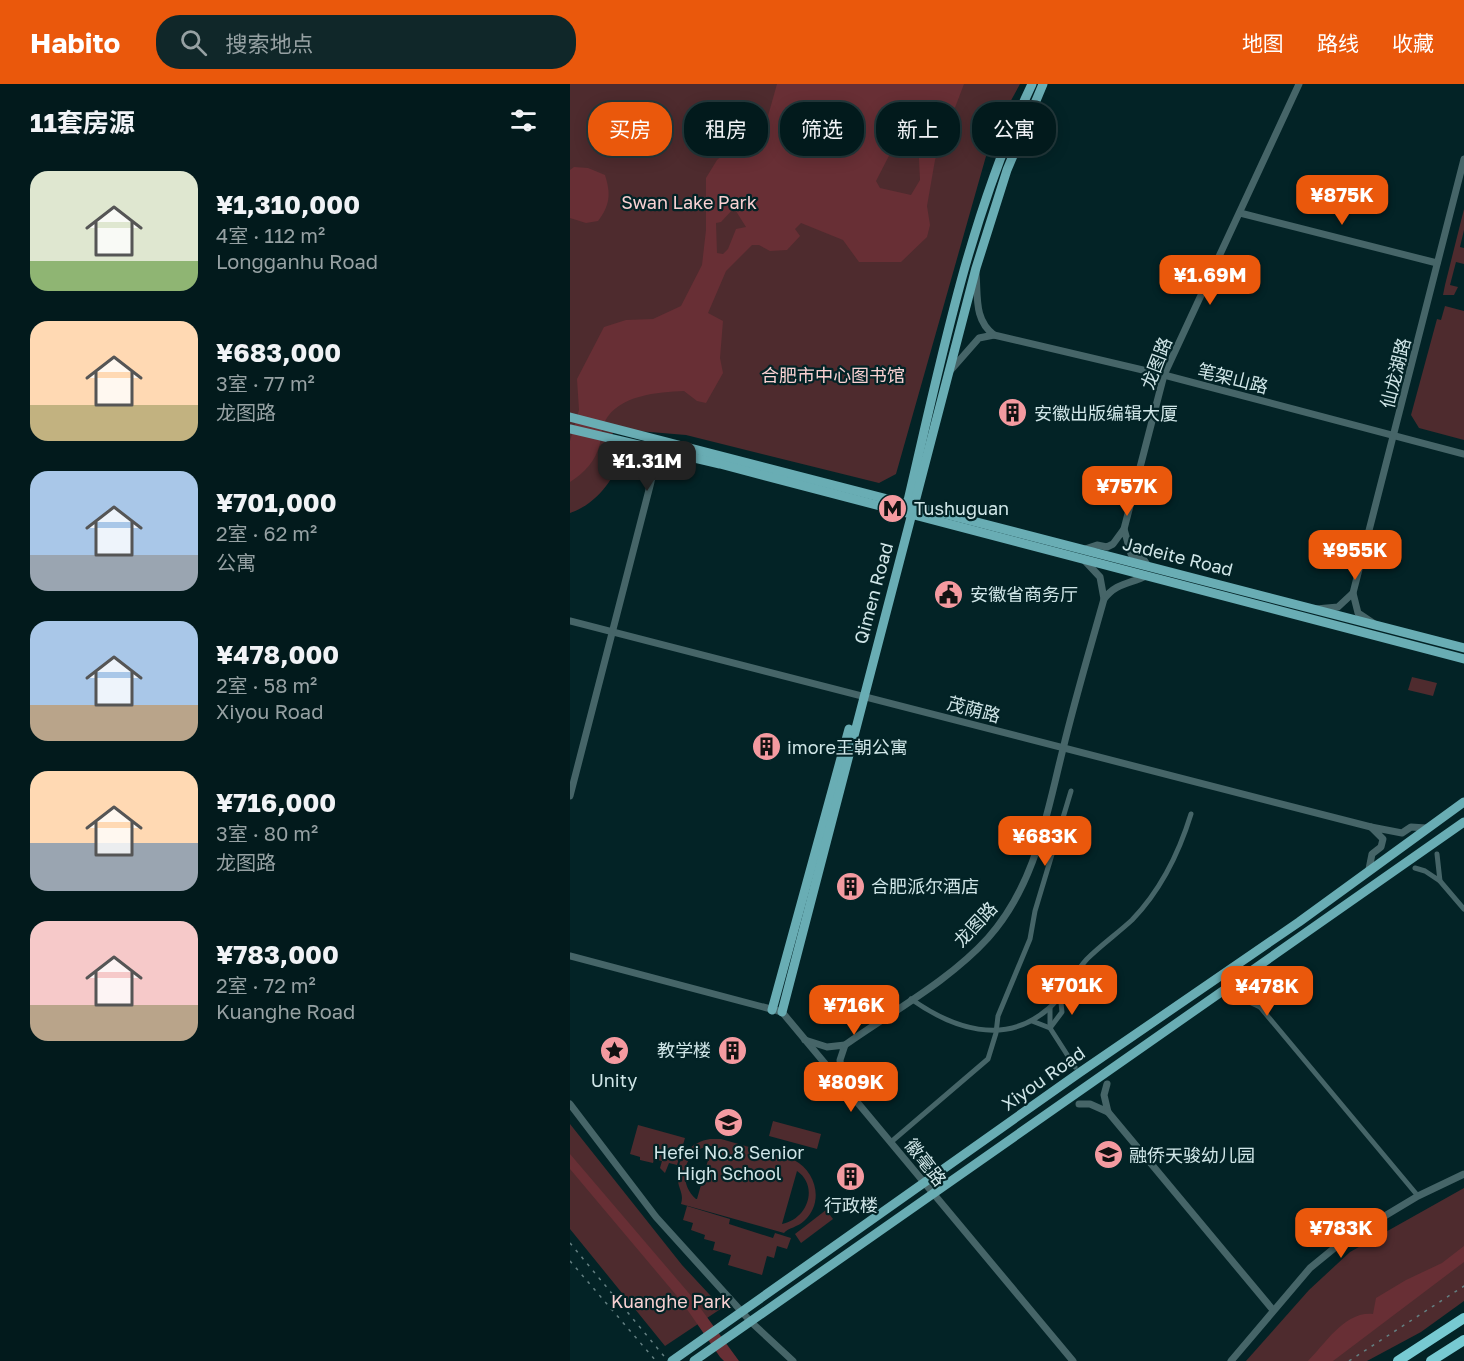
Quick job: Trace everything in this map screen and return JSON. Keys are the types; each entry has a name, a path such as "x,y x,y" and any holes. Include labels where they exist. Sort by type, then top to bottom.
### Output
{"highway":[{"path":"1398,1361 1464,1318"},
{"path":"1431,1361 1464,1340"}],"main road":[{"name":"Qimen Road","path":"909,509 936,375 971,246 998,167 1032,84"},
{"name":"Qimen Road","path":"777,1011 909,509 976,268 1007,170 1043,84"},
{"name":"Jadeite Road","path":"570,417 909,509"},
{"name":"Jadeite Road","path":"570,429 909,509 1084,554 1148,566 1464,648"},
{"name":"Jadeite Road","path":"1084,554 1146,576 1464,659"},
{"name":"Xiyou Road","path":"672,1361 764,1298 924,1182 1299,922 1368,869 1464,802"},
{"name":"Xiyou Road","path":"694,1361 1464,822"}],"street":[{"name":"龙图路","path":"1124,529 1164,375 1299,84"},
{"name":"仙龙湖路","path":"1353,593 1464,159"},
{"path":"1240,213 1437,263"},
{"path":"976,268 982,325 994,335"},
{"path":"945,377 979,338 994,335"},
{"name":"笔架山路","path":"994,335 1164,375 1464,454"},
{"path":"611,439 620,452 641,457 647,465 651,482"},
{"path":"570,796 651,482 658,471 668,465 676,467 704,452"},
{"path":"1104,599 1100,576 1084,554 1097,545 1107,547 1113,544 1124,529"},
{"path":"1124,529 1131,554 1142,557 1148,566"},
{"path":"1104,599 1112,589 1123,582 1146,576"},
{"path":"1316,609 1338,607 1353,593 1358,613 1375,625"},
{"name":"龙图路","path":"845,1045 959,964 987,939 1009,911 1040,849 1063,748 1104,599"},
{"name":"茂荫路","path":"570,621 1371,827 1402,833 1411,827 1426,828"},
{"path":"891,1142 988,1059 1010,984 1030,939 1035,912 1071,791"},
{"path":"911,999 951,1023 967,1028 1016,1027 1032,1021 1050,1008 1088,958 1132,919 1152,897 1184,838 1191,814"},
{"path":"1368,869 1372,854 1381,847 1383,839 1371,827"},
{"path":"1437,854 1440,880"},
{"path":"1415,868 1440,880 1464,909"},
{"path":"570,956 777,1011"},
{"path":"1257,981 1260,1008"},
{"path":"1050,1028 1062,1012 1060,994"},
{"path":"1232,998 1243,999 1260,1008 1418,1196"},
{"path":"1050,1008 1050,1028 1075,1067"},
{"name":"徽毫路","path":"777,1011 842,1083 1073,1361"},
{"path":"1032,1021 1050,1028"},
{"path":"805,1040 827,1047 845,1045 840,1060 842,1083"},
{"path":"1107,1084 1104,1095 1108,1112"},
{"path":"570,1104 656,1217 751,1322 793,1361"},
{"path":"1079,1104 1090,1104 1108,1112 1273,1310"},
{"path":"1231,1361 1250,1342 1273,1310 1310,1268 1344,1241 1418,1196 1464,1174"}],"green space":[{"name":"Swan Lake Park","path":"570,84 1020,84 1010,102 972,102 972,156 986,156 896,474 879,483 686,435 614,429 611,439 624,453 615,472 596,497 580,509 570,513"},
{"path":"1464,209 1464,230 1460,247 1464,248 1464,264 1456,262 1450,285 1458,287 1454,295 1443,295 1445,285"},
{"path":"1445,306 1464,311 1464,440 1419,428 1411,415 1437,319 1441,320"},
{"path":"1412,677 1437,683 1433,696 1408,690"},
{"path":"773,1121 821,1134 817,1149 769,1136"},
{"name":"Kuanghe Park","path":"570,1124 682,1265 722,1308 665,1346 570,1229"},
{"path":"638,1125 685,1138 677,1165 669,1163 665,1173 660,1168 662,1161 654,1159 653,1163 640,1160 640,1157 630,1154"},
{"path":"721,1139 794,1160 802,1165 813,1180 815,1188 816,1197 810,1214 802,1223 784,1233 681,1204 679,1166 685,1153 703,1141","holes":["712,1146 697,1199 696,1199 686,1184 686,1166 695,1152","797,1171 808,1185 808,1201 798,1216 782,1224"]},
{"path":"1464,1188 1464,1301 1421,1332 1367,1361 1246,1361 1309,1290 1350,1252"},
{"path":"687,1206 730,1219 729,1224 773,1238 775,1233 791,1238 787,1249 777,1246 774,1258 767,1256 762,1275 728,1265 731,1255 713,1250 715,1242 704,1239 705,1235 691,1230 693,1223 683,1220"},
{"path":"826,1210 833,1219 801,1243 795,1234"}],"shaded area":[{"path":"777,84 964,84 957,102 876,102 876,156 889,156 876,181 880,188 911,195 920,180 919,156 937,156 927,206 930,225 927,237 901,262 859,262 843,240 801,223 795,229 800,236 787,250 770,251 759,245 752,245 726,271 708,313 723,321 720,358 723,373 706,403 697,401 684,391 651,394 620,405 605,421 600,443 592,461 580,475 570,482 570,441 579,410 577,379 604,327 626,320 653,319 681,306 702,265 706,230 706,178 722,156 768,156 768,116","holes":["734,208 746,227 736,229 728,249 723,254 717,253 716,223 721,222"]},
{"path":"574,167 588,168 605,175 608,199 605,210 598,221 586,223 570,218 570,170"},
{"path":"570,1154 693,1298 739,1361 724,1361 720,1357 682,1302 570,1169"},
{"path":"1464,1246 1464,1262 1333,1361 1308,1361 1345,1323 1363,1314 1373,1314 1376,1298 1406,1280 1442,1263"}],"railway":[{"path":"570,1243 668,1361"},
{"path":"570,1261 656,1361"},
{"path":"1349,1361 1464,1286"}],"place":[{"name":"安徽出版编辑大厦","path":"1013,413"},
{"name":"Tushuguan","path":"893,508"},
{"name":"安徽省商务厅","path":"949,594"},
{"name":"imore王朝公寓","path":"766,747"},
{"name":"合肥派尔酒店","path":"850,886"},
{"name":"教学楼","path":"732,1050"},
{"name":"Unity","path":"614,1051"},
{"name":"Hefei No.8 Senior High School","path":"729,1123"},
{"name":"融侨天骏幼儿园","path":"1108,1155"},
{"name":"行政楼","path":"851,1176"}],"park label":[{"name":"合肥市中心图书馆","path":"833,375"}]}
